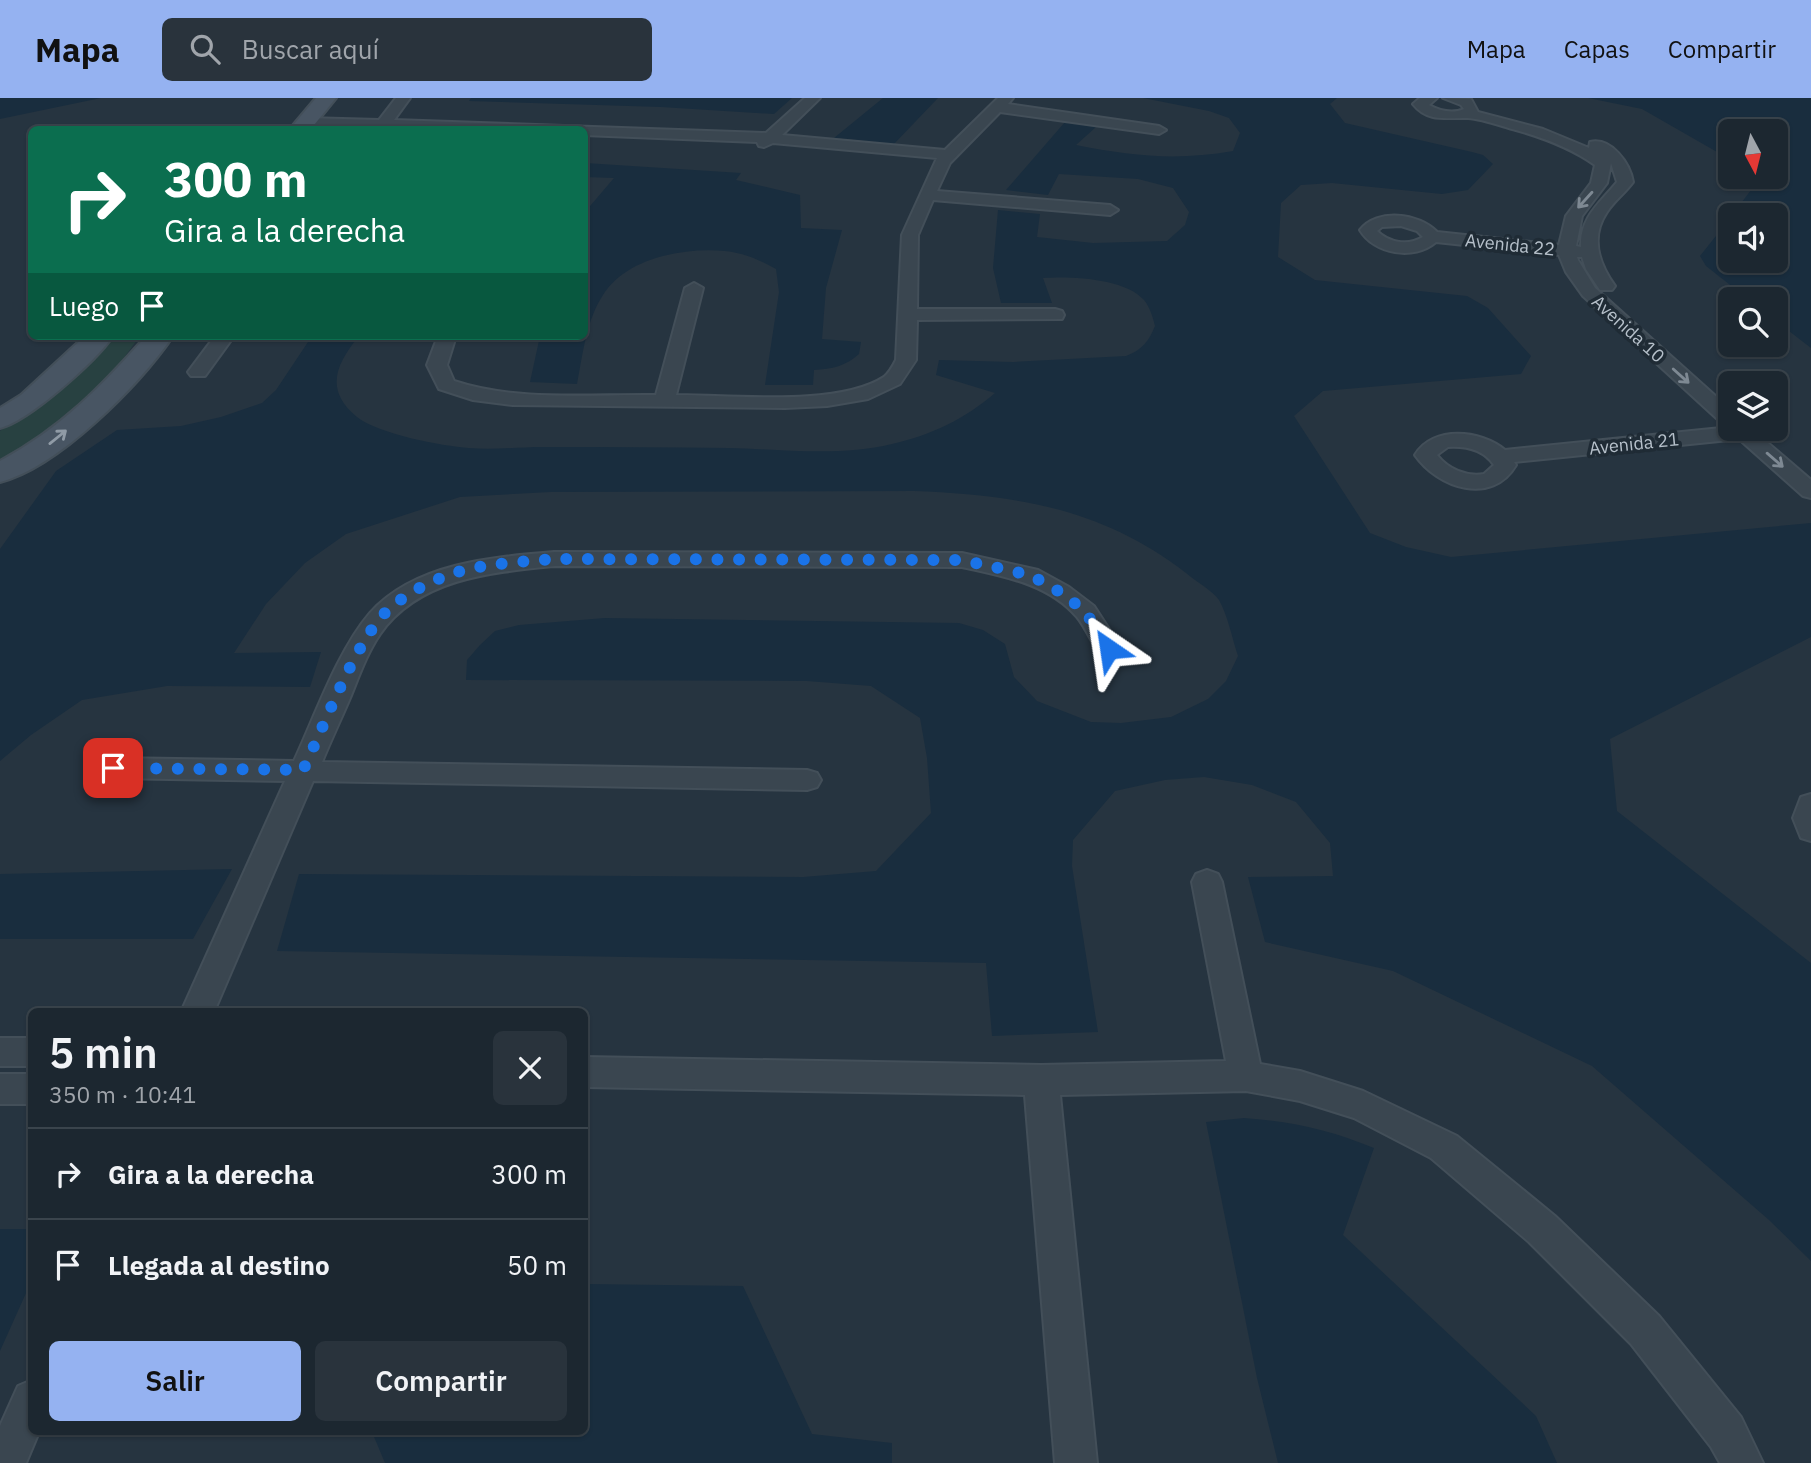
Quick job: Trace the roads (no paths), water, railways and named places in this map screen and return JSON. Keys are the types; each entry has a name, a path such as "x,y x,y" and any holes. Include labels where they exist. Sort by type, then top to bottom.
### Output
{"main road":[{"path":"302,126 326,98"},
{"path":"332,126 348,106"},
{"path":"0,420 31,401 96,340"},
{"path":"0,473 42,450 106,398 157,340"}],"street":[{"path":"302,126 382,126 403,98"},
{"path":"767,141 813,98"},
{"path":"1430,98 1420,104 1426,110 1451,116 1470,111 1572,134 1606,150 1617,160 1624,169 1625,181 1615,197 1601,208 1594,220 1589,253"},
{"path":"1450,98 1466,102 1470,111 1553,135 1587,151 1603,163 1604,176 1598,187 1583,200 1572,218 1566,251"},
{"path":"446,340 438,365 446,385 473,394 513,399 785,402 861,395 892,380 906,360 906,281 910,235 926,195 946,158 1001,102 1159,131"},
{"path":"588,131 767,141 946,158"},
{"path":"926,195 1110,210"},
{"name":"Avenida 22","path":"1432,237 1589,253"},
{"name":"Avenida 10","path":"1566,251 1588,292 1718,409"},
{"name":"Avenida 10","path":"1589,253 1590,261 1602,282 1622,304 1718,387"},
{"path":"665,400 694,288"},
{"path":"908,314 1055,315"},
{"path":"198,372 222,340"},
{"name":"Avenida 21","path":"1501,457 1718,430"},
{"name":"Avenida 10","path":"1754,441 1811,491"},
{"path":"1781,441 1811,467"},
{"path":"199,1008 303,770 352,665 370,633 388,610 415,590 455,573 497,564 555,559 962,560 1030,575 1060,592 1085,611 1109,649"},
{"path":"113,768 807,780"},
{"path":"1811,804 1807,818 1811,830"},
{"path":"1207,882 1246,1076"},
{"path":"0,1052 28,1052"},
{"path":"588,1072 1041,1080 1246,1076 1300,1086 1363,1106 1444,1147 1542,1229 1645,1330 1726,1432 1742,1463"},
{"path":"1041,1080 1076,1463"},
{"path":"0,1089 28,1089"},
{"path":"5,1463 28,1409"}],"water":[{"path":"0,98 101,98 0,119"},
{"path":"471,98 792,98 774,114 661,107 469,101"},
{"path":"883,98 938,98 894,144 834,138"},
{"path":"1143,98 1337,98 1330,104 1345,123 1483,155 1493,164 1468,190 1442,194 1332,183 1301,185 1281,203 1278,257 1315,280 1467,296 1488,308 1531,356 1521,374 1323,391 1294,416 1370,533 1406,547 1451,557 1811,523 1811,637 1610,739 1617,811 1811,963 1811,1261 1769,1220 1592,1066 1393,971 1265,942 1248,877 1333,876 1330,843 1296,802 1252,785 1204,777 1165,780 1115,791 1073,840 1072,866 1098,1032 992,1036 986,963 277,951 299,874 803,877 876,871 931,813 927,758 920,718 871,686 807,681 466,680 467,660 495,631 519,625 605,618 959,623 983,630 1005,644 1014,677 1037,701 1091,722 1121,723 1171,717 1208,699 1226,681 1238,656 1219,600 1208,589 1154,551 1122,533 1057,509 988,496 914,491 551,492 460,497 346,534 305,563 266,604 234,653 321,652 310,687 167,686 82,700 31,735 0,761 0,549 56,471 117,430 181,426 221,417 262,403 276,390 309,340 356,340 344,357 337,377 340,397 347,407 357,417 380,429 443,445 487,449 659,447 831,451 872,448 920,436 960,418 995,393 936,375 939,360 1013,362 1126,356 1141,348 1155,326 1144,300 1124,287 1082,278 1043,278 1052,303 1001,303 993,268 998,210 1040,214 1037,237 1093,243 1167,241 1185,225 1189,212 1173,188 1138,179 1059,174 1048,195 1006,190 1065,122 1096,127 1076,145 1096,149 1173,156 1233,151 1240,133 1229,118 1209,111"},
{"path":"1588,98 1811,98 1811,348 1788,330 1788,287 1733,287 1706,266 1700,256 1718,233 1718,273 1788,273 1788,203 1741,203 1752,189 1788,189 1788,119 1718,119 1718,153 1642,109"},
{"path":"588,163 741,173 736,180 800,195 801,228 842,230 826,288 822,339 861,342 859,354 838,366 814,370 813,385 765,385 779,292 776,269 739,253 725,251 674,253 626,272 613,282 603,295 588,332 588,208 614,178 588,177"},
{"path":"539,340 586,340 577,384 530,382"},
{"path":"232,869 193,939 0,939 0,874"},
{"path":"1244,1118 1310,1127 1374,1148 1343,1235 1536,1416 1557,1463 1278,1463 1257,1378 1206,1122"},
{"path":"0,1229 28,1229 28,1289 0,1351"},
{"path":"588,1284 743,1286 812,1434 892,1443 892,1463 385,1463 373,1435 588,1435"}]}
